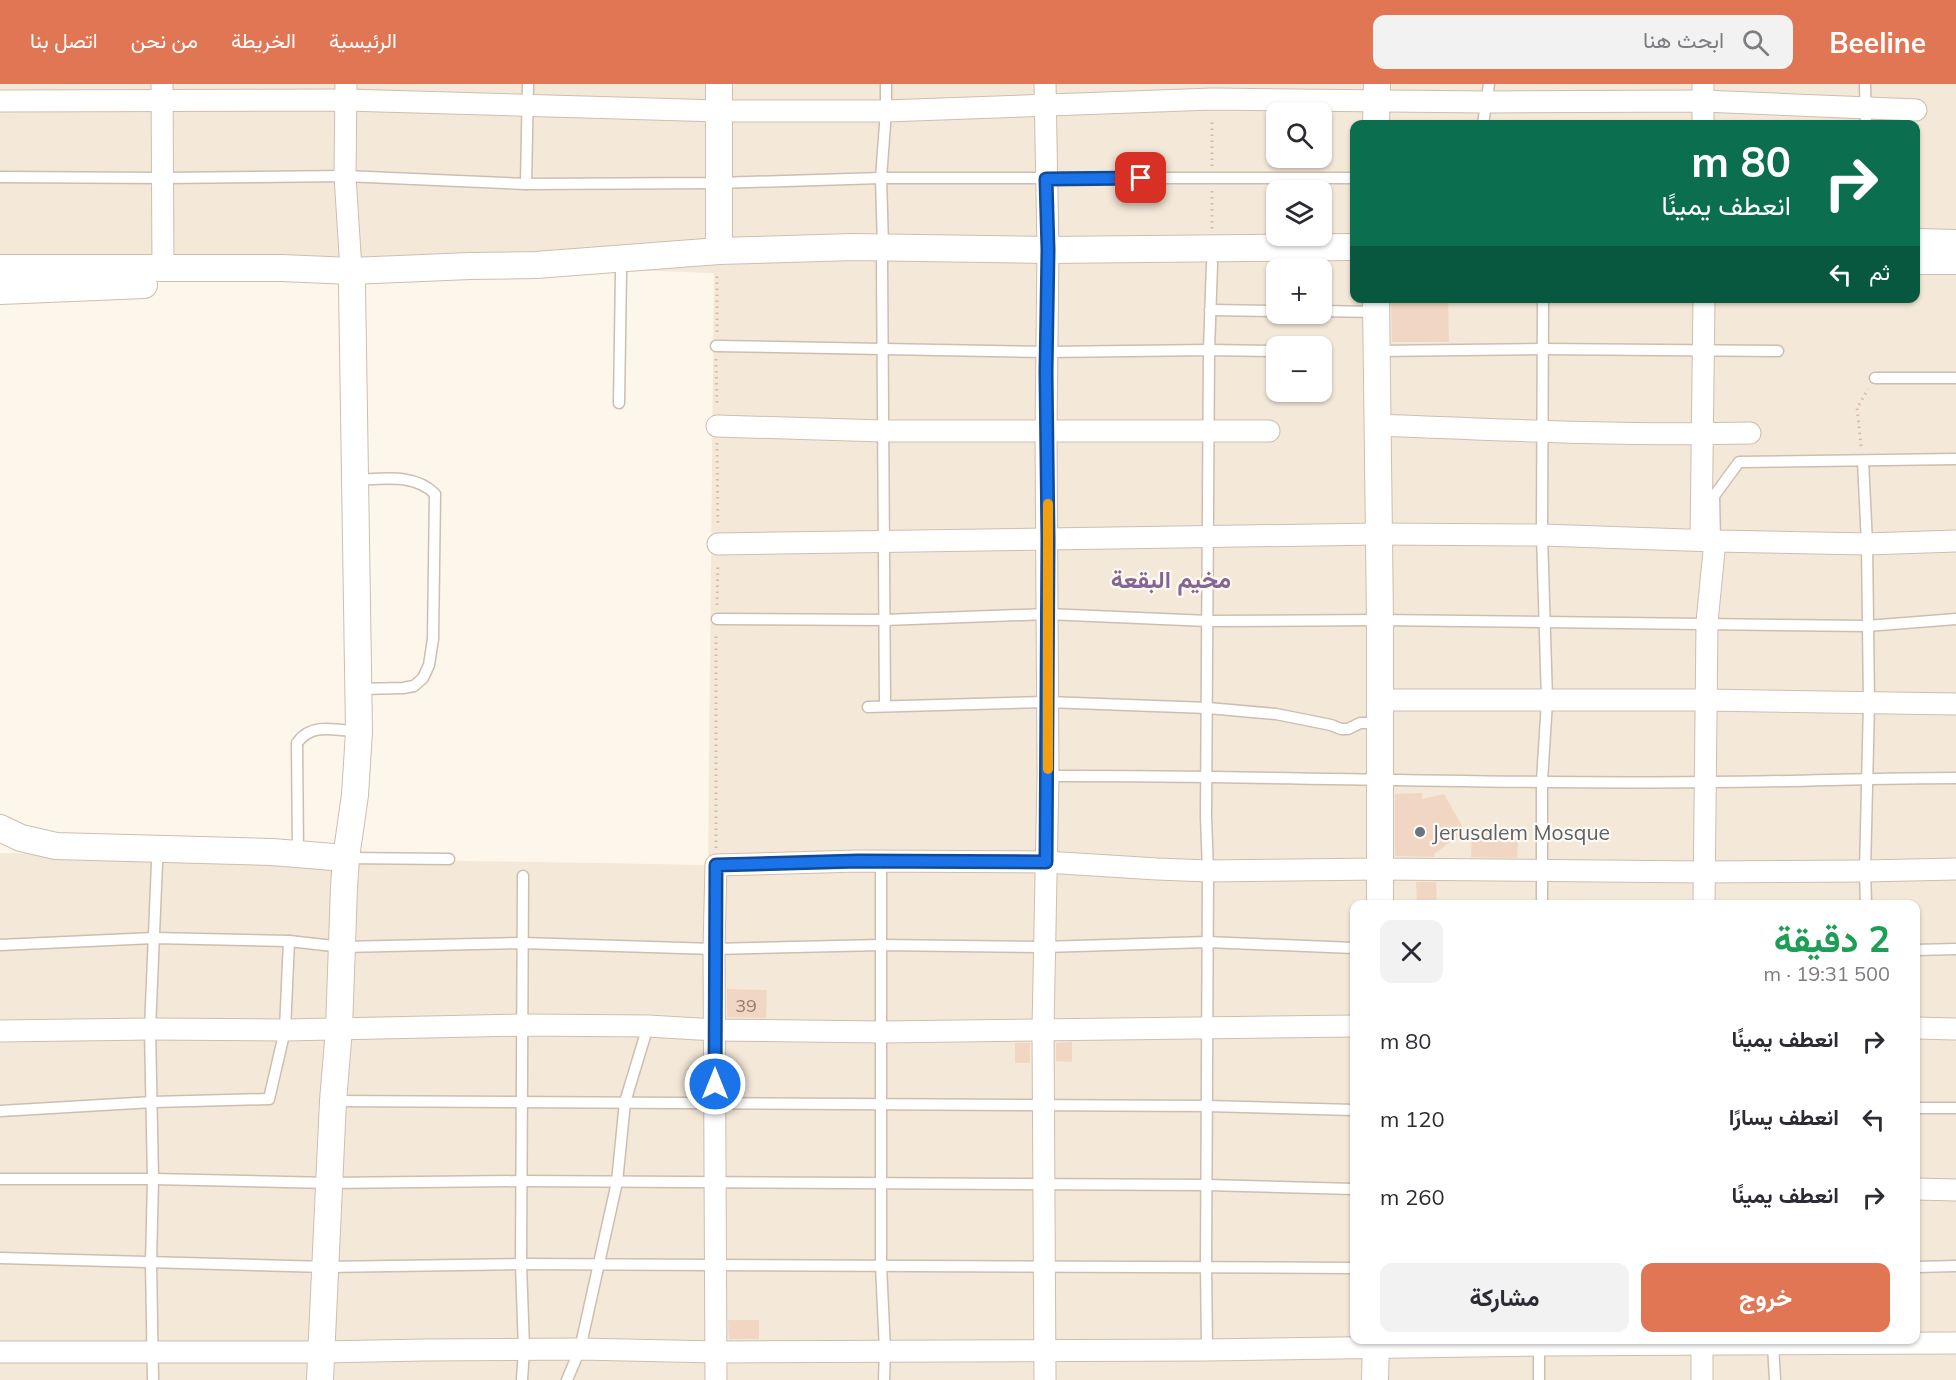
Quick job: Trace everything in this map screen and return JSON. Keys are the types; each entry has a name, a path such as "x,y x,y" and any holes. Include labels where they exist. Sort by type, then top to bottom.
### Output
{"street":[{"path":"718,259 719,84"},
{"path":"1045,84 1048,257 1046,431 1048,776 1043,1029 1045,1380"},
{"path":"320,1380 346,863 355,795 359,732 352,278 345,176 346,92"},
{"path":"0,101 161,93 346,92 528,106 719,111 886,111 1212,99 1377,103 1487,93 1703,93 1866,116 1916,110"},
{"path":"161,93 163,268"},
{"path":"1703,93 1703,120"},
{"path":"1920,242 1956,243"},
{"path":"1048,257 1350,247"},
{"path":"0,291 352,278 470,266 882,254 1048,257 1212,264 1350,262"},
{"path":"0,268 282,268 352,278 482,282 621,273 718,259"},
{"path":"1920,261 1956,261"},
{"path":"1704,303 1701,434 1708,541 1704,900"},
{"path":"1375,305 1380,620 1380,900"},
{"path":"1378,425 1542,431 1750,433"},
{"path":"717,426 883,431 1269,431"},
{"path":"718,544 1378,534 1542,535 1867,544 1956,541"},
{"path":"1380,712 1547,701 1706,700 1956,704"},
{"path":"0,828 21,838 56,846 298,854 346,863"},
{"path":"0,845 29,856 57,860 157,863 346,863"},
{"path":"716,1380 714,949 716,865 881,861 1046,862 1208,871 1380,869 1703,872 1956,869"},
{"path":"0,1031 285,1030 522,1025 882,1032 1350,1026"},
{"path":"1920,1028 1956,1029"},
{"path":"1920,1189 1956,1190"},
{"path":"1920,1342 1956,1343"},
{"path":"0,1352 322,1352 524,1349 717,1352 1207,1350 1352,1344"},
{"path":"1375,1380 1376,1344"},
{"path":"1702,1344 1702,1380"}],"lane":[{"path":"525,184 528,84"},
{"path":"885,705 881,178 886,84"},
{"path":"1865,84 1866,116"},
{"path":"1484,120 1487,93"},
{"path":"0,177 345,176 525,184 718,183 881,178 1350,178"},
{"path":"1207,1350 1208,871 1206,816 1209,350 1212,264"},
{"path":"619,403 621,273"},
{"path":"1542,900 1542,781 1547,701 1542,535 1543,303"},
{"path":"1332,310 1375,305"},
{"path":"1210,310 1266,311"},
{"path":"717,346 1047,352 1266,351"},
{"path":"1377,351 1542,349 1778,351"},
{"path":"1875,378 1956,378"},
{"path":"1708,541 1714,496 1739,462 1956,459"},
{"path":"1863,461 1867,544 1869,703 1866,900"},
{"path":"355,480 393,478 417,481 435,494 433,639 429,665 423,678 414,686 358,689"},
{"path":"717,619 884,620 1047,614 1208,621 1707,622 1867,626 1956,619"},
{"path":"868,707 1047,702 1208,708 1276,714 1341,729 1348,729 1380,712"},
{"path":"298,854 297,742 314,728 359,732"},
{"path":"1048,776 1705,782 1956,778"},
{"path":"346,863 449,859"},
{"path":"881,861 881,1265 884,1380"},
{"path":"153,1380 153,1102 150,1029 157,863"},
{"path":"522,1380 524,1349 521,1264 524,876"},
{"path":"0,945 154,938 289,941 342,946 523,943 714,949 1207,942 1350,948"},
{"path":"0,1111 153,1102 269,1099 285,1030 289,941"},
{"path":"1920,950 1956,949"},
{"path":"567,1380 580,1349 617,1182 624,1102 648,1026"},
{"path":"333,1101 1207,1106 1350,1110"},
{"path":"1920,1108 1956,1108"},
{"path":"0,1179 153,1179 329,1183 522,1181 1206,1185 1350,1189"},
{"path":"0,1258 325,1267 598,1264 1350,1268"},
{"path":"1920,1267 1956,1266"},
{"path":"1539,1344 1539,1380"},
{"path":"1773,1344 1774,1380"}],"path":[{"path":"1212,99 1212,214"},
{"path":"716,865 718,259"},
{"path":"1863,461 1857,408 1875,378"}],"shaded area":[{"path":"0,84 1956,84 1956,1380 0,1380 0,853 708,865 714,273 289,258 0,265"}],"building":[{"path":"1391,303 1448,303 1449,342 1392,342"},
{"name":"Jerusalem Mosque","path":"1422,793 1422,799 1444,794 1465,831 1434,854 1434,857 1395,856 1395,794"},
{"path":"1519,828 1517,858 1471,857 1472,829"},
{"path":"1416,882 1436,882 1437,900 1417,900"},
{"path":"727,989 767,990 766,1018 727,1017"},
{"path":"1072,1042 1072,1062 1056,1061 1056,1043"},
{"path":"1015,1043 1030,1043 1030,1063 1015,1063"},
{"path":"728,1320 759,1320 759,1339 729,1339"}],"slow traffic":[{"path":"1048,504 1048,769"}],"place":[{"name":"Jerusalem Mosque","path":"1420,832"}],"district":[{"name":"مخيم البقعة","path":"1171,579"}],"route":[{"path":"715,1084 716,865 858,861 1046,862 1048,776 1046,179 1141,178"}]}
